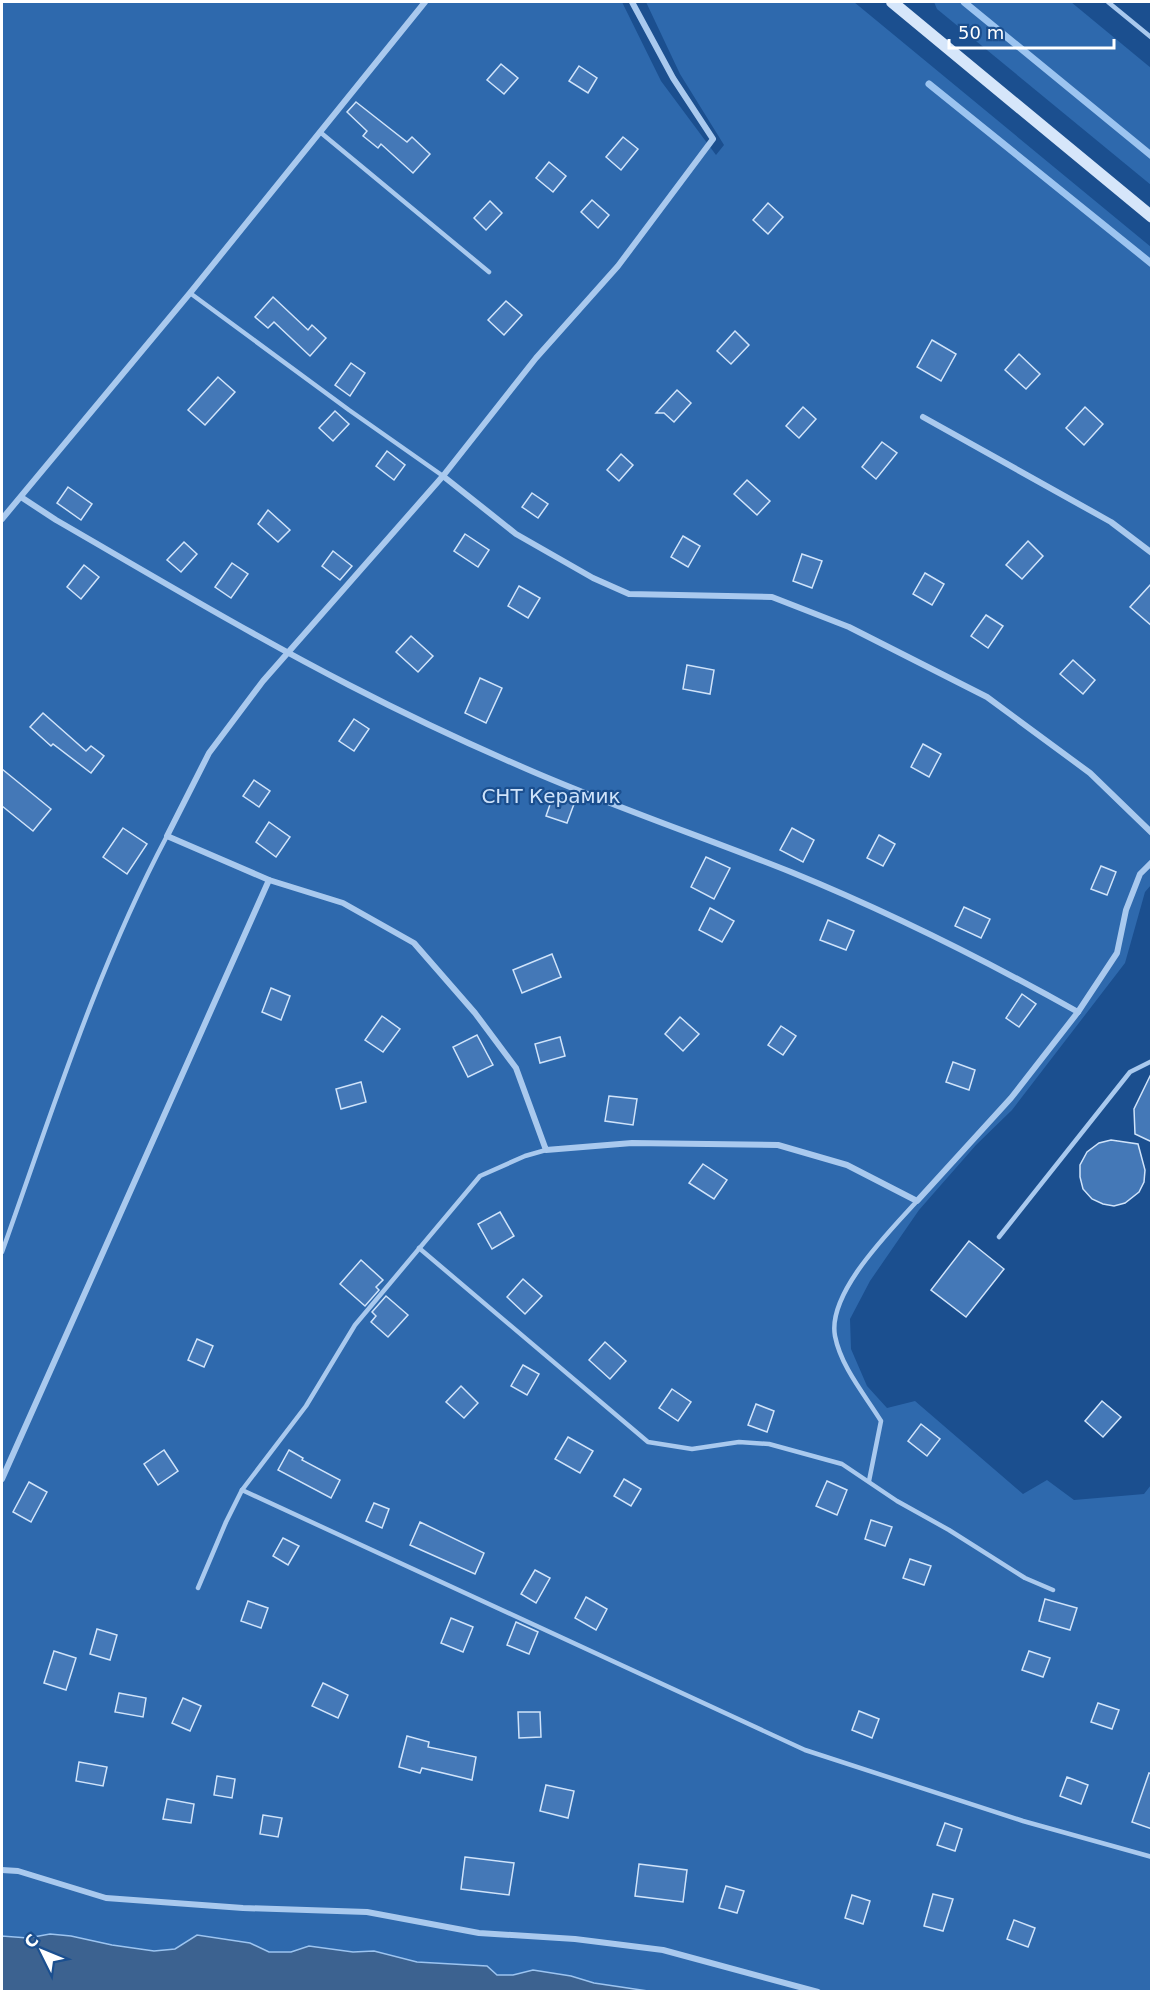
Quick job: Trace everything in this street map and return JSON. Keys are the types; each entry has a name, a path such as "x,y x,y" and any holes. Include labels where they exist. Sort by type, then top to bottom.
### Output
{"main road":[{"path":"898,3 1152,217"}],"street":[{"path":"2,519 190,293 425,2"},
{"path":"632,2 673,78 713,140 618,266 536,357 443,476 263,681 209,753 167,836 269,880 343,903 414,943 475,1013 516,1068 546,1150 632,1143 778,1145 847,1165 916,1201 1011,1098 1078,1012 1117,953 1126,910 1140,874 1152,862"},
{"path":"923,417 1111,522 1152,553"},
{"path":"443,476 516,534 593,579 629,594 772,597 849,627 987,697 1090,773 1152,833"},
{"path":"21,497 56,520 289,652 420,720 522,767 695,837 791,872 897,919 1011,975 1078,1012"},
{"path":"2,1479 269,880"},
{"path":"2,1870 18,1871 106,1898 243,1908 367,1912 479,1933 575,1939 663,1950 818,1992"}],"lane":[{"path":"1108,2 1152,38"},
{"path":"320,132 489,272"},
{"path":"190,293 443,476"},
{"path":"2,1252 105,969 167,836"},
{"path":"999,1237 1130,1072 1152,1061"},
{"path":"198,1588 242,1490 306,1406 355,1325 480,1176 525,1156 546,1150"},
{"path":"869,1481 881,1421 845,1364 835,1338 834,1322 838,1307 866,1258 916,1201"},
{"path":"419,1248 648,1442 692,1449 739,1442 769,1444 842,1464 897,1501 1026,1578 1053,1590"},
{"path":"242,1490 805,1750 1023,1821 1152,1857"}],"green space":[{"name":"СНТ Керамик","path":"2,2 622,2 661,81 716,155 724,145 680,74 646,2 854,2 1151,247 1151,885 1145,892 1125,963 1012,1110 976,1145 919,1210 870,1281 850,1319 851,1349 867,1386 887,1408 915,1401 1023,1494 1047,1480 1074,1500 1144,1494 1151,1485 1151,1991 648,1992 533,1970 513,1975 497,1975 487,1966 417,1962 374,1951 353,1952 309,1946 291,1952 269,1952 250,1943 197,1935 175,1949 154,1951 71,1936 50,1934 28,1938 2,1936"},
{"path":"934,2 1071,2 1151,68 1151,185 937,9"}],"shaded area":[{"path":"50,1934 154,1951 175,1949 197,1935 250,1943 269,1952 291,1952 309,1946 353,1952 374,1951 417,1962 487,1966 497,1975 513,1975 533,1970 571,1976 594,1983 648,1991 2,1991 2,1936 28,1938"}],"building":[{"path":"501,64 518,78 504,94 487,80"},
{"path":"579,66 597,78 588,93 569,81"},
{"path":"356,102 407,142 412,137 430,154 413,173 381,144 378,148 363,136 367,131 347,112"},
{"path":"623,137 638,149 621,170 606,157"},
{"path":"549,162 566,176 553,192 536,178"},
{"path":"592,200 609,215 598,228 581,212"},
{"path":"490,201 502,213 486,230 474,218"},
{"path":"768,203 783,217 768,234 753,220"},
{"path":"273,297 308,330 312,325 326,338 310,356 274,322 268,328 255,317"},
{"path":"506,301 522,315 504,335 488,320"},
{"path":"735,331 749,345 731,364 717,351"},
{"path":"932,340 956,354 941,381 917,367"},
{"path":"1019,354 1040,374 1026,389 1005,370"},
{"path":"351,363 365,373 350,396 335,385"},
{"path":"218,377 235,392 205,425 188,410"},
{"path":"677,390 691,403 674,422 664,413 656,413"},
{"path":"803,407 816,419 799,438 786,426"},
{"path":"1085,407 1103,424 1084,445 1066,428"},
{"path":"335,411 349,424 333,441 319,428"},
{"path":"882,442 897,453 876,479 862,467"},
{"path":"387,451 405,465 394,480 376,466"},
{"path":"621,454 633,465 619,481 607,470"},
{"path":"747,480 770,501 757,515 734,494"},
{"path":"68,487 92,504 81,520 57,503"},
{"path":"532,493 548,504 538,518 522,507"},
{"path":"268,510 290,530 278,542 258,524"},
{"path":"465,534 489,550 478,567 454,551"},
{"path":"683,536 700,546 688,567 671,557"},
{"path":"1028,541 1043,556 1022,579 1006,565"},
{"path":"184,542 197,554 181,572 167,560"},
{"path":"333,551 352,566 340,580 322,566"},
{"path":"802,554 822,561 812,588 793,581"},
{"path":"232,563 248,574 231,598 215,587"},
{"path":"84,565 99,577 81,599 67,587"},
{"path":"925,573 944,584 932,605 913,594"},
{"path":"1152,583 1152,626 1130,607"},
{"path":"519,586 540,598 528,618 508,606"},
{"path":"986,615 1003,626 988,648 971,636"},
{"path":"411,636 433,656 418,672 396,652"},
{"path":"1073,660 1095,680 1083,694 1060,674"},
{"path":"687,665 714,670 710,694 683,689"},
{"path":"480,678 502,688 486,723 465,713"},
{"path":"43,713 86,751 91,746 104,756 91,773 53,744 51,746 30,727"},
{"path":"354,719 369,729 354,751 339,741"},
{"path":"923,744 941,754 929,777 911,767"},
{"path":"2,769 51,809 33,831 2,806"},
{"path":"254,780 270,791 259,807 243,796"},
{"path":"553,796 574,804 567,823 546,816"},
{"path":"269,822 290,837 276,857 256,842"},
{"path":"123,828 147,844 127,874 103,857"},
{"path":"792,828 814,840 803,862 780,850"},
{"path":"879,835 895,844 883,866 867,858"},
{"path":"706,857 730,868 714,899 691,887"},
{"path":"1101,866 1116,872 1107,895 1091,889"},
{"path":"964,907 990,919 981,938 955,926"},
{"path":"710,908 734,921 722,942 699,930"},
{"path":"828,920 854,931 846,950 820,940"},
{"path":"552,954 561,977 522,993 513,970"},
{"path":"271,988 290,996 281,1020 262,1012"},
{"path":"1022,994 1036,1004 1019,1027 1006,1018"},
{"path":"382,1016 400,1029 383,1052 365,1040"},
{"path":"680,1017 699,1034 683,1051 665,1034"},
{"path":"781,1026 796,1036 783,1055 768,1045"},
{"path":"477,1035 493,1065 468,1077 453,1047"},
{"path":"560,1037 565,1056 540,1063 535,1044"},
{"path":"953,1062 975,1070 969,1090 946,1082"},
{"path":"1152,1072 1152,1142 1135,1134 1134,1109"},
{"path":"361,1082 366,1102 341,1109 336,1089"},
{"path":"609,1096 637,1099 633,1125 605,1121"},
{"path":"1111,1140 1138,1144 1145,1170 1144,1182 1139,1192 1125,1203 1114,1206 1092,1199 1083,1189 1080,1177 1080,1165 1087,1152 1099,1143"},
{"path":"703,1164 727,1180 714,1199 689,1183"},
{"path":"500,1212 514,1236 492,1249 478,1224"},
{"path":"969,1241 1004,1269 966,1317 931,1290"},
{"path":"361,1260 383,1280 376,1287 379,1290 365,1306 340,1284"},
{"path":"523,1279 542,1296 525,1314 507,1297"},
{"path":"386,1296 408,1315 388,1337 371,1322 376,1316 372,1312"},
{"path":"197,1339 213,1346 204,1367 188,1360"},
{"path":"605,1342 626,1361 610,1379 589,1360"},
{"path":"523,1365 539,1374 527,1395 511,1386"},
{"path":"461,1386 478,1403 464,1418 446,1402"},
{"path":"672,1389 691,1402 678,1421 659,1408"},
{"path":"1102,1401 1121,1417 1103,1437 1085,1421"},
{"path":"756,1404 774,1411 767,1432 748,1425"},
{"path":"921,1424 940,1439 927,1456 908,1441"},
{"path":"568,1437 593,1451 580,1473 555,1459"},
{"path":"164,1450 178,1471 158,1485 144,1464"},
{"path":"289,1450 303,1458 302,1460 340,1480 331,1498 278,1470"},
{"path":"624,1479 641,1489 631,1506 614,1496"},
{"path":"827,1481 847,1490 837,1515 816,1506"},
{"path":"29,1482 47,1492 31,1522 13,1512"},
{"path":"374,1503 389,1509 382,1528 366,1521"},
{"path":"871,1520 892,1527 885,1546 865,1539"},
{"path":"420,1522 484,1553 475,1574 410,1545"},
{"path":"283,1538 299,1546 288,1565 273,1556"},
{"path":"910,1559 931,1566 924,1585 903,1578"},
{"path":"535,1570 550,1578 536,1603 521,1594"},
{"path":"586,1597 607,1609 596,1630 575,1618"},
{"path":"1045,1599 1077,1608 1070,1630 1039,1621"},
{"path":"248,1601 268,1608 261,1628 241,1621"},
{"path":"451,1618 473,1627 463,1652 441,1643"},
{"path":"516,1622 538,1632 529,1654 507,1645"},
{"path":"97,1629 117,1635 110,1660 90,1654"},
{"path":"54,1651 76,1658 66,1690 44,1683"},
{"path":"1029,1651 1050,1658 1043,1677 1022,1670"},
{"path":"323,1683 348,1695 338,1718 312,1706"},
{"path":"119,1693 146,1698 143,1717 115,1712"},
{"path":"183,1698 201,1706 190,1731 172,1723"},
{"path":"1098,1703 1119,1710 1112,1729 1091,1722"},
{"path":"859,1711 879,1719 872,1738 852,1730"},
{"path":"518,1712 540,1712 541,1737 519,1738"},
{"path":"407,1736 429,1742 428,1747 476,1757 472,1780 422,1768 420,1773 399,1767"},
{"path":"79,1762 107,1767 103,1786 76,1781"},
{"path":"1149,1773 1152,1774 1152,1829 1132,1822"},
{"path":"217,1776 235,1779 232,1798 214,1795"},
{"path":"1067,1777 1088,1785 1081,1804 1060,1796"},
{"path":"546,1785 574,1791 568,1818 540,1811"},
{"path":"167,1799 194,1804 191,1823 163,1819"},
{"path":"263,1815 282,1818 278,1837 260,1834"},
{"path":"945,1823 962,1829 955,1851 937,1845"},
{"path":"465,1857 514,1863 509,1895 461,1889"},
{"path":"639,1864 687,1870 683,1902 635,1896"},
{"path":"726,1886 744,1891 737,1913 719,1908"},
{"path":"933,1894 953,1899 943,1931 924,1926"},
{"path":"852,1895 870,1901 863,1924 845,1918"},
{"path":"1014,1920 1035,1928 1028,1947 1007,1939"}],"waterway":[{"path":"964,2 1152,156"},
{"path":"929,84 1152,264"}]}
